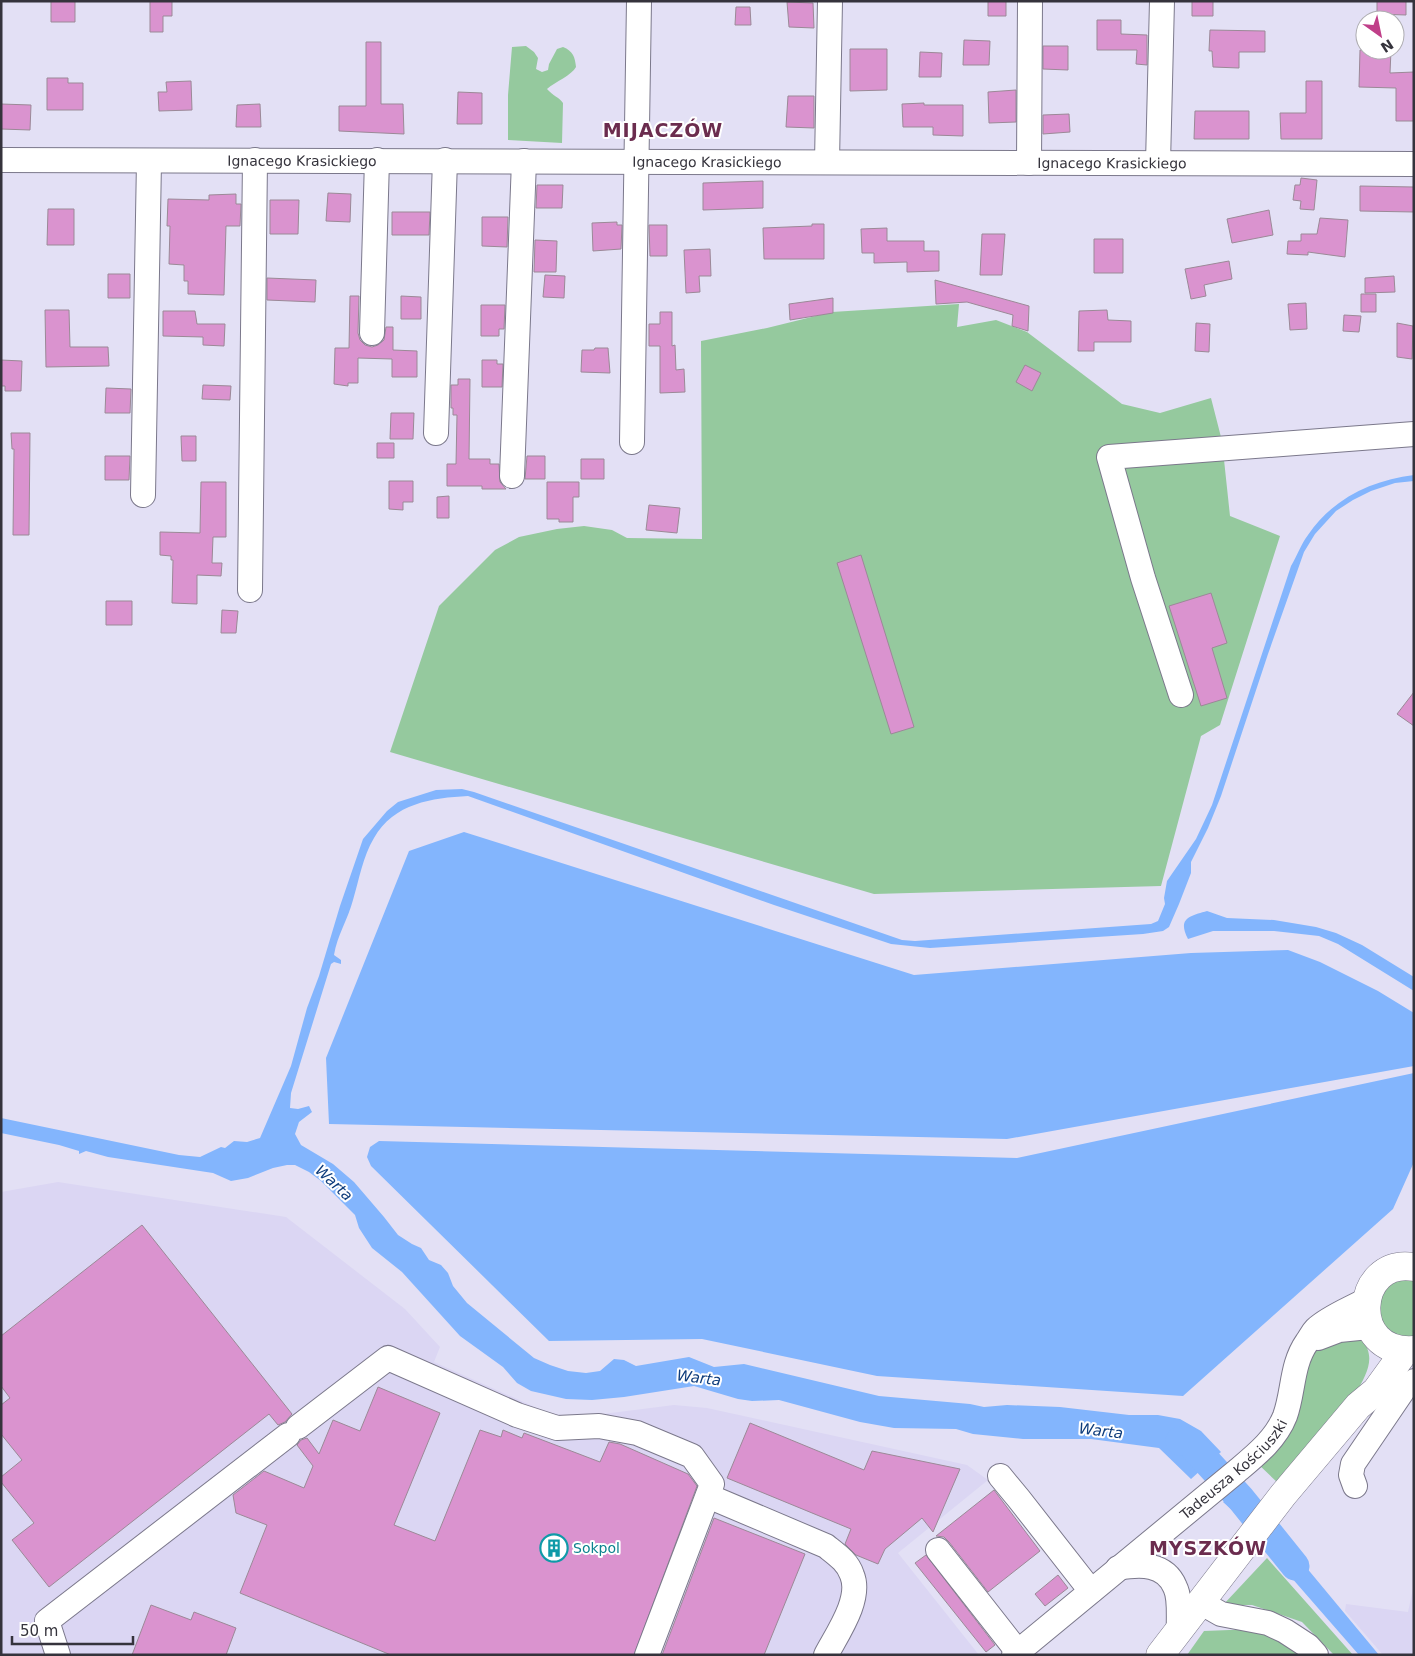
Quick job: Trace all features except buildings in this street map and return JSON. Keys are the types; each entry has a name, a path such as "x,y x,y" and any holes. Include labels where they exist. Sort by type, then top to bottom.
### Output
{"main road":[{"path":"1160,1655 1275,1506 1358,1406 1376,1391 1409,1351 1386,1345 1374,1333 1366,1318 1366,1300 1374,1282 1382,1275 1400,1267 1414,1267"},
{"path":"1358,1406 1376,1362 1374,1333"}],"street":[{"path":"632,442 639,1"},
{"path":"827,162 830,1"},
{"path":"1029,163 1030,1"},
{"path":"1158,163 1162,1"},
{"name":"Ignacego Krasickiego","path":"1,160 1414,164"},
{"path":"250,590 255,160"},
{"path":"372,333 377,160"},
{"path":"436,433 446,160"},
{"path":"143,495 149,161"},
{"path":"512,476 524,161"},
{"path":"1181,695 1143,578 1108,457 1414,434"},
{"name":"Tadeusza Kościuszki","path":"1016,1653 1237,1471 1268,1443 1278,1429 1289,1402 1297,1360 1315,1330 1366,1300"},
{"path":"1306,1344 1339,1330 1374,1333"},
{"path":"58,1655 47,1621 388,1358 517,1414 557,1428 599,1426 637,1433 692,1456 712,1484 647,1655"},
{"path":"1355,1486 1351,1475 1354,1464 1404,1389 1414,1381"},
{"path":"1000,1476 1091,1591"},
{"path":"708,1496 826,1546 842,1558 853,1575 854,1598 844,1622 826,1655"},
{"path":"938,1550 1016,1653"},
{"path":"1118,1568 1147,1565 1158,1569 1168,1577 1176,1587 1179,1630"},
{"path":"1200,1602 1221,1614 1268,1623 1285,1631 1308,1646 1316,1655"}],"shaded area":[{"path":"58,1182 286,1217 405,1309 440,1347 434,1362 546,1412 565,1416 595,1415 674,1405 707,1408 967,1465 988,1480 898,1553 979,1655 1,1655 1,1192"},
{"path":"1414,1584 1414,1655 1383,1655 1345,1611 1346,1604 1408,1612"}],"green space":[{"path":"526,46 538,58 536,69 542,72 548,70 557,49 563,47 571,52 574,57 576,67 574,70 547,89 563,103 562,143 508,140 508,95 512,47"},
{"path":"959,304 957,327 996,320 1027,332 1122,404 1160,413 1211,398 1222,441 1230,516 1280,536 1220,725 1201,736 1161,886 874,894 390,752 439,606 495,550 519,537 557,529 584,526 612,530 627,538 702,539 701,341 767,328 832,312"},
{"path":"1414,1278 1414,1340 1386,1334 1376,1302 1388,1283"},
{"path":"1360,1338 1368,1352 1369,1359 1360,1386 1279,1484 1257,1463 1312,1354 1332,1340"},
{"path":"1267,1558 1353,1655 1334,1655 1302,1622 1252,1605 1223,1605"},
{"path":"1255,1629 1286,1639 1303,1655 1187,1655 1204,1631"}],"water":[{"path":"1414,475 1414,481 1395,483 1371,491 1336,511 1315,534 1304,552 1221,796 1191,862 1191,873 1179,904 1169,927 1163,931 1143,934 930,948 891,944 774,905 468,796 441,798 415,805 392,817 382,826 370,845 351,907 335,948 334,955 341,960 341,964 334,962 331,964 291,1093 290,1108 298,1109 309,1106 312,1112 299,1122 295,1134 301,1145 333,1164 354,1182 398,1235 421,1248 429,1260 441,1265 448,1273 453,1286 467,1303 534,1358 550,1365 568,1371 586,1373 600,1371 614,1359 624,1360 636,1366 689,1357 714,1367 744,1364 879,1396 970,1404 984,1407 1007,1405 1060,1407 1129,1415 1158,1415 1180,1419 1201,1431 1221,1452 1191,1479 1159,1448 1091,1439 1023,1439 973,1434 956,1429 894,1428 860,1422 779,1400 752,1401 738,1399 694,1386 592,1400 566,1399 531,1391 517,1383 503,1367 460,1336 402,1272 372,1248 359,1228 355,1215 321,1181 295,1165 273,1168 248,1178 231,1181 213,1173 108,1157 86,1151 79,1154 79,1151 59,1145 1,1133 1,1118 179,1155 200,1157 221,1147 225,1148 234,1141 247,1142 260,1138 291,1066 307,1008 363,839 387,811 398,802 436,790 462,789 474,792 902,940 915,941 1151,924 1158,921 1165,904 1164,898 1167,881 1196,839 1212,805 1291,566 1303,542 1329,511 1354,493 1383,481"},
{"path":"464,832 914,975 1191,953 1288,950 1320,962 1378,991 1414,1013 1414,1066 1007,1139 329,1124 326,1058 409,851"},
{"path":"1207,911 1227,918 1274,920 1316,927 1336,933 1362,945 1414,977 1414,991 1338,944 1319,936 1274,931 1213,931 1188,939 1184,926 1187,919"},
{"path":"1414,1073 1414,1162 1393,1209 1183,1396 877,1376 702,1339 549,1341 371,1166 367,1157 370,1147 379,1141 1017,1158"},
{"path":"1239,1490 1252,1503 1240,1520 1223,1502"},
{"path":"1277,1529 1281,1541 1296,1555 1379,1655 1359,1655 1264,1546"}],"waterway":[{"name":"Warta","path":"1180,1441 1189,1442 1241,1499 1295,1566"}],"place":[{"name":"Sokpol","path":"554,1548"}],"district":[{"name":"MIJACZÓW","path":"663,130"},
{"name":"MYSZKÓW","path":"1208,1548"}]}
